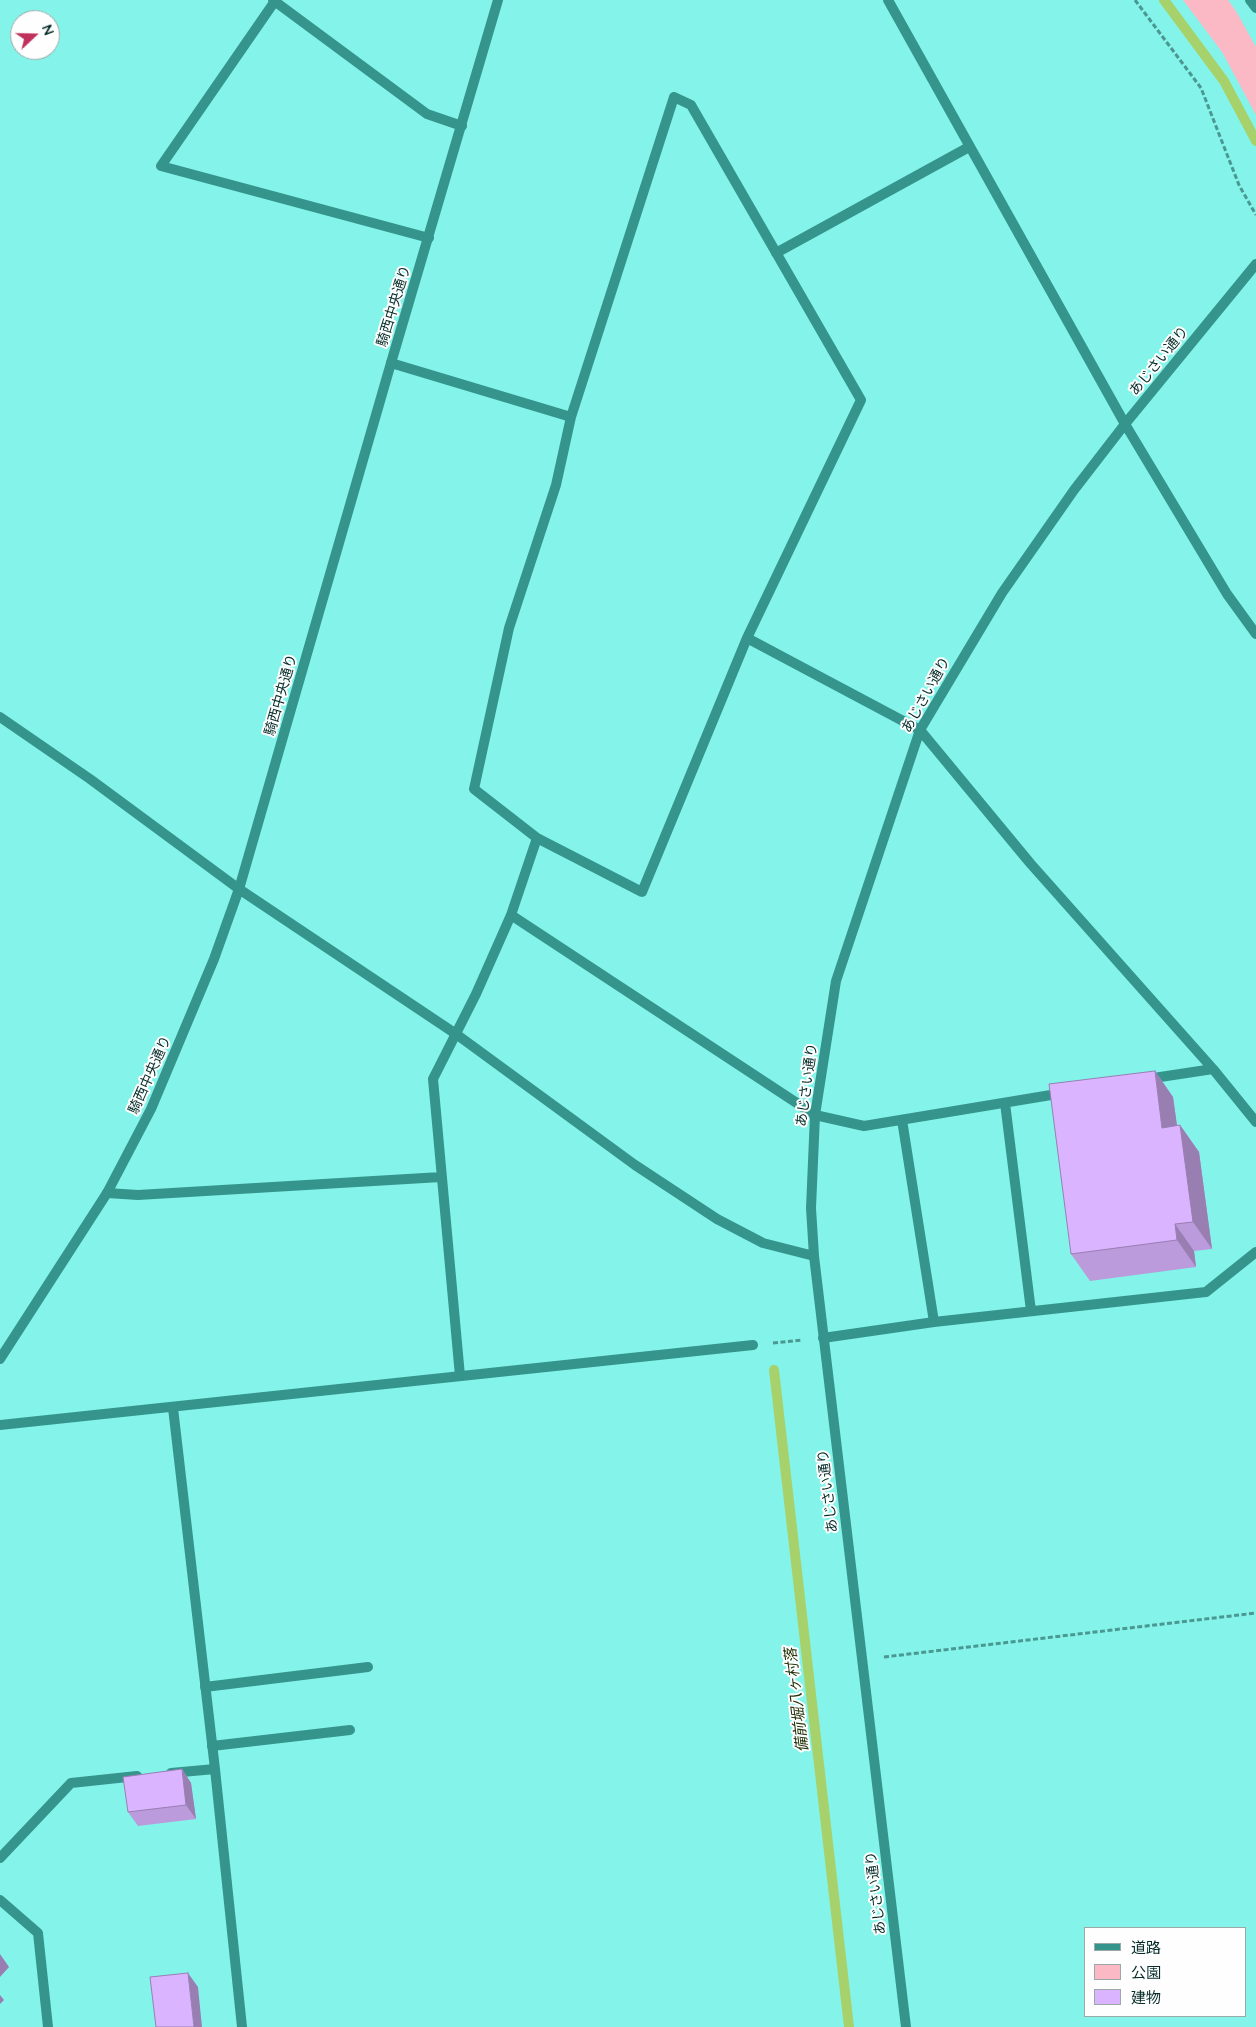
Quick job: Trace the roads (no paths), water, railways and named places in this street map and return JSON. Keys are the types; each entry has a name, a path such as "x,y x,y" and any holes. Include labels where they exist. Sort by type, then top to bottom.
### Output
{"street":[{"name":"騎西中央通り","path":"0,1359 107,1194 151,1109 214,959 239,889 498,0"},
{"path":"888,0 1124,424 1227,594 1256,634"},
{"path":"1250,0 1256,8"},
{"path":"429,238 161,166 274,1 427,114 462,126"},
{"path":"674,98 691,105 776,254 861,400 747,638 642,892 537,838 474,789 509,628 556,485 571,417 674,98"},
{"path":"776,254 969,147"},
{"name":"あじさい通り","path":"906,2027 814,1256 811,1208 815,1116 836,981 920,730 1002,593 1074,490 1124,424 1256,264"},
{"path":"391,363 571,417"},
{"path":"747,638 920,730 1030,863 1213,1069 1256,1122"},
{"path":"0,717 90,779 239,889 456,1034 635,1165 717,1219 763,1244 814,1256"},
{"path":"460,1376 433,1079 456,1034 511,914 537,838"},
{"path":"511,914 815,1116 864,1126 1071,1092"},
{"path":"1137,1081 1213,1069"},
{"path":"1005,1103 1031,1311"},
{"path":"902,1120 934,1322"},
{"path":"107,1194 138,1196 441,1177"},
{"path":"823,1338 934,1322 1206,1292 1256,1252"},
{"path":"0,1425 753,1345"},
{"path":"172,1408 206,1687 242,2027"},
{"path":"206,1687 368,1667"},
{"path":"212,1746 350,1730"},
{"path":"0,1858 71,1783 215,1769"},
{"path":"0,1900 38,1933 48,2027"}],"waterway":[{"path":"1164,0 1224,81 1256,141"},
{"name":"備前堀八ヶ村落","path":"774,1370 849,2027"}]}
